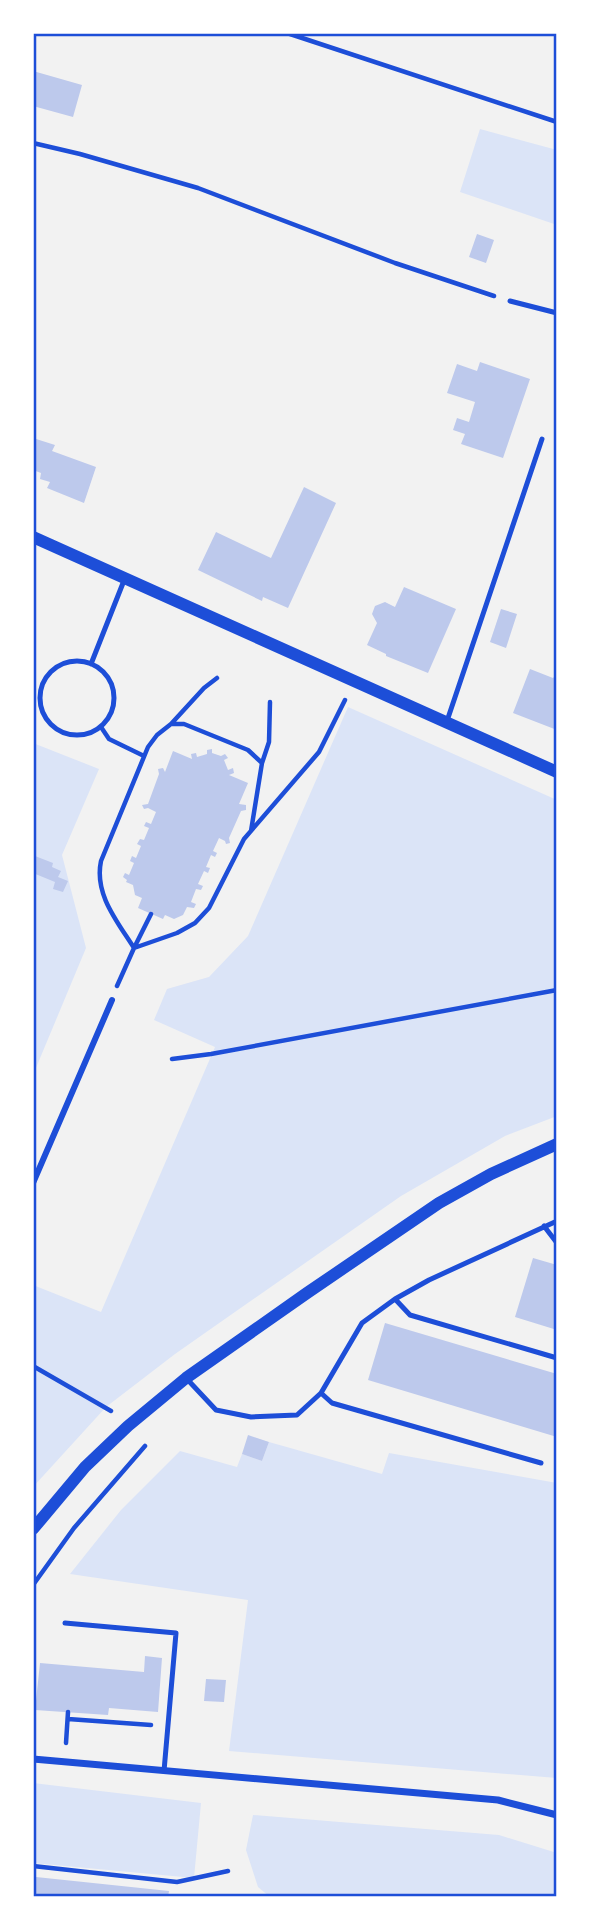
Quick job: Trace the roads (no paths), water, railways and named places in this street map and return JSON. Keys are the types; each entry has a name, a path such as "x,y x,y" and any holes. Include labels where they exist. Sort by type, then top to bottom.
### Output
{"street":[{"path":"33,537 557,772"},
{"path":"33,1183 112,1000"},
{"path":"33,1529 85,1466 186,1378 439,1203 491,1174 557,1144"},
{"path":"33,1759 498,1800 557,1815"}],"lane":[{"path":"510,301 557,313"},
{"path":"446,722 542,439"},
{"path":"91,664 125,578"},
{"path":"67,662 91,664 102,671 110,681 113,705 101,727 90,733 65,733 55,728 41,709 42,686 47,675 67,662"},
{"path":"33,712 41,709"},
{"path":"186,1378 216,1410 251,1417 297,1415 321,1393 362,1324 395,1299 429,1280 557,1221"},
{"path":"544,1226 557,1243"},
{"path":"395,1299 410,1315 557,1358"},
{"path":"321,1393 332,1404 541,1463"},
{"path":"65,1623 176,1633 164,1771"}]}
